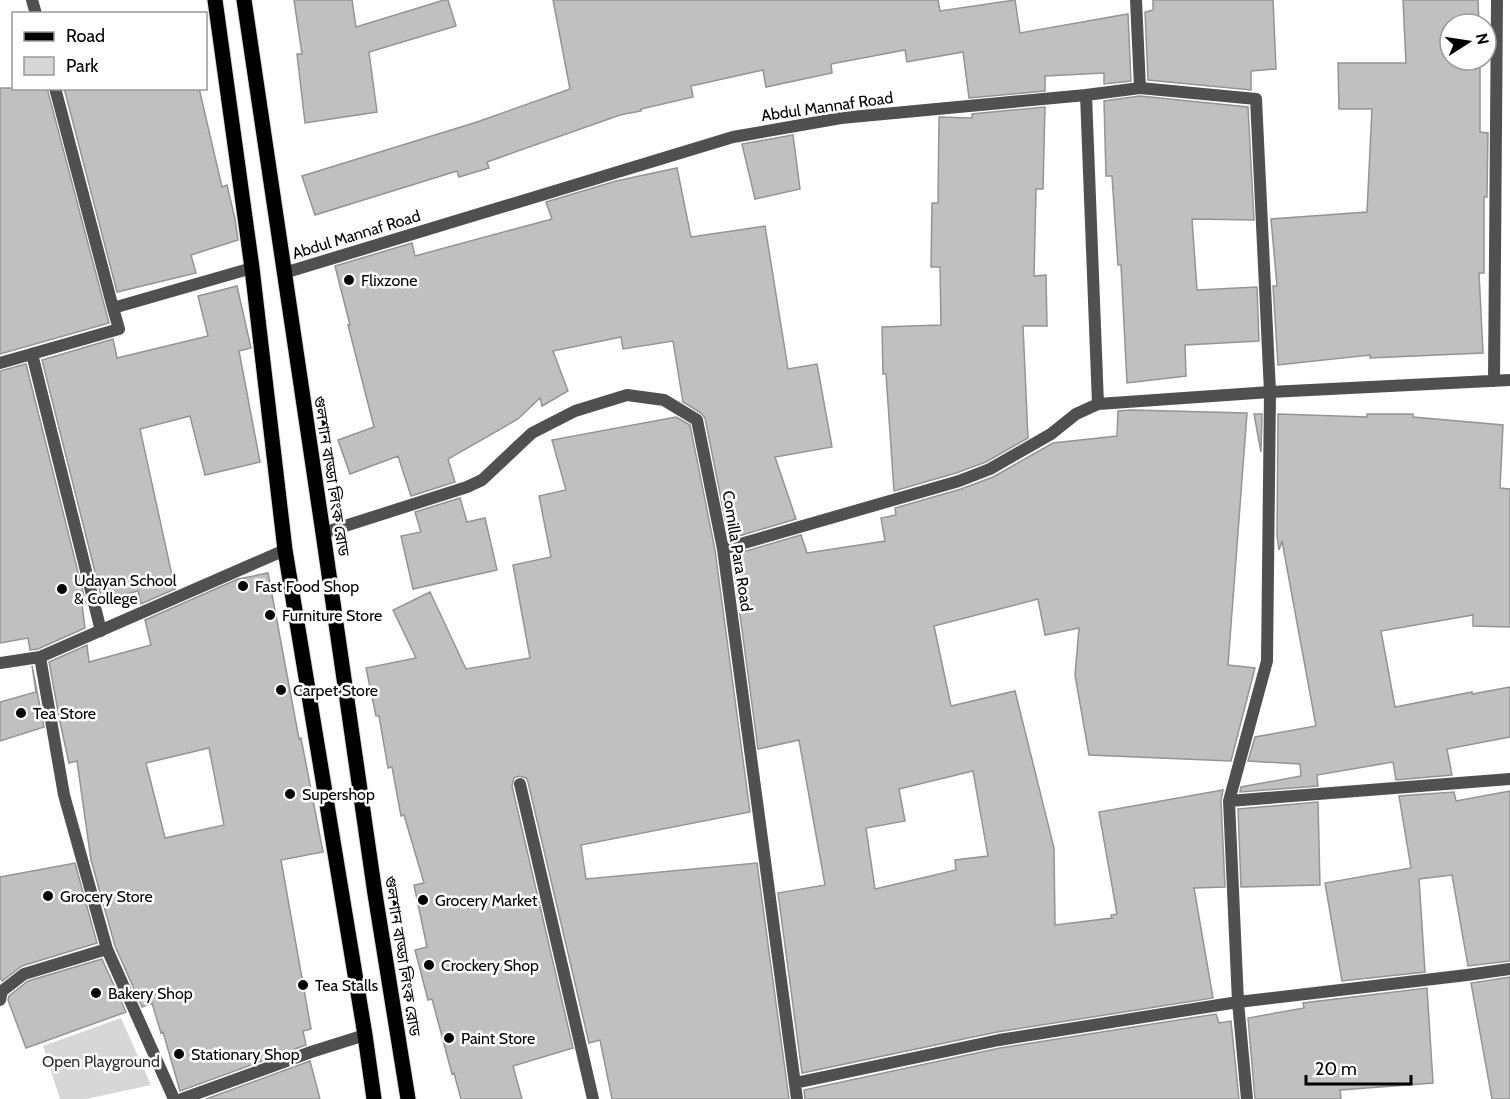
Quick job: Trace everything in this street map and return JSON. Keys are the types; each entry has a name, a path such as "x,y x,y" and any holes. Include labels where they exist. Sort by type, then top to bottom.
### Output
{"main road":[{"path":"215,0 252,268 285,550 374,1099"},
{"name":"গুলশান বাড্ডা লিংক রোড","path":"244,0 375,894 408,1099"}],"street":[{"path":"1136,0 1140,88"},
{"path":"1494,381 1497,0"},
{"name":"Abdul Mannaf Road","path":"284,273 734,137 841,118 1140,88 1256,99 1270,392"},
{"path":"0,363 119,329 57,90"},
{"path":"1086,95 1098,404"},
{"path":"112,308 252,268"},
{"path":"32,354 101,631"},
{"path":"723,549 959,481 990,469 1051,434 1076,414 1098,404 1270,392 1510,380"},
{"path":"1247,1099 1238,1002 1229,801 1268,661 1270,392"},
{"name":"Comilla Para Road","path":"323,533 467,487 482,480 532,433 575,411 627,395 664,400 697,420 723,549 797,1099"},
{"path":"0,663 40,657 285,550"},
{"path":"40,657 64,795 107,949 174,1099"},
{"path":"1229,801 1510,779"},
{"path":"520,784 593,1099"},
{"path":"0,1000 2,991 24,974 107,949"},
{"path":"795,1083 999,1040 1238,1002 1510,969"},
{"path":"182,1099 310,1052 365,1035"}],"green space":[{"name":"Open Playground","path":"121,1018 151,1085 86,1099 60,1099 43,1046"}],"building":[{"path":"294,0 352,0 356,27 448,0 456,26 369,52 377,112 305,123 297,54 302,54"},
{"path":"553,0 938,0 940,11 1015,0 1020,33 1128,14 1131,81 1104,84 1104,73 1045,76 1045,91 969,98 963,52 907,62 905,50 831,64 832,73 766,87 763,70 691,86 693,97 620,115 487,162 489,168 459,177 457,171 315,215 302,176 477,122 570,89"},
{"path":"1153,0 1273,0 1276,69 1251,71 1251,90 1148,80 1145,12 1153,10"},
{"path":"1403,0 1478,0 1478,12 1438,12 1438,72 1480,72 1480,132 1488,133 1487,197 1484,197 1484,273 1479,273 1483,353 1370,358 1370,355 1278,365 1273,286 1277,286 1271,219 1367,212 1372,109 1339,109 1338,63 1406,63"},
{"path":"0,88 48,90 109,323 0,354"},
{"path":"65,90 199,90 222,187 227,185 238,240 191,255 196,273 117,292"},
{"path":"1140,96 1248,107 1254,220 1192,219 1197,290 1257,287 1259,341 1185,345 1186,376 1127,383 1121,265 1118,265 1112,176 1106,176 1104,101"},
{"path":"1045,107 1043,189 1036,189 1034,276 1046,275 1047,326 1023,326 1028,438 986,462 894,491 886,374 883,374 882,327 941,325 940,267 931,267 932,203 938,203 939,117 972,118 972,114"},
{"path":"793,135 800,189 755,199 742,144"},
{"path":"677,168 691,237 765,226 788,369 817,364 832,447 775,457 796,519 729,539 705,418 683,402 673,341 623,349 621,337 553,351 568,391 542,406 540,398 518,419 448,459 455,482 411,496 398,456 350,474 338,440 374,427 335,266 412,243 415,256 552,219 546,202 616,181"},
{"path":"237,286 251,348 239,351 260,462 205,475 190,416 140,429 175,589 141,604 138,591 102,600 42,360 113,339 117,358 208,336 198,296"},
{"path":"26,364 86,604 82,604 85,628 38,649 30,650 28,638 0,643 0,371"},
{"path":"1118,411 1247,413 1228,665 1255,668 1231,761 1089,755 1075,675 1079,628 1045,635 1038,599 934,626 951,706 1015,691 1054,848 1055,925 1112,918 1111,915 1117,914 1099,812 1223,790 1221,801 1225,887 1194,888 1213,998 997,1032 802,1073 778,893 825,885 799,740 758,749 732,555 801,535 807,553 885,541 881,518 896,515 895,508 993,477 1053,443 1117,436","holes":["973,771 988,856 955,860 956,870 875,889 866,828 905,821 899,789"]},
{"path":"1254,414 1262,414 1261,452"},
{"path":"1278,414 1367,417 1367,414 1413,414 1413,417 1503,425 1500,488 1510,489 1510,627 1473,626 1473,615 1381,631 1395,707 1510,687 1510,737 1447,749 1452,775 1396,780 1393,762 1317,775 1318,786 1240,792 1241,787 1301,776 1300,764 1248,761 1255,737 1316,726 1282,541 1279,550 1277,536"},
{"path":"676,417 690,425 715,550 750,812 581,845 586,879 757,863 789,1099 612,1099 600,1040 589,1043 528,782 526,778 519,776 514,778 512,786 573,1048 513,1066 522,1099 461,1099 432,999 428,1000 415,950 427,947 414,885 424,883 404,815 401,816 392,767 388,768 379,716 376,716 366,668 416,658 393,610 430,592 466,669 530,658 513,565 551,557 539,496 566,490 552,440"},
{"path":"460,498 467,522 485,518 497,570 413,589 401,536 421,532 415,512"},
{"path":"268,573 323,852 281,860 311,1029 303,1031 306,1045 180,1091 152,1003 142,1007 115,946 91,860 77,761 69,763 49,662 87,645 89,662 151,645 145,620 238,579","holes":["209,748 224,825 165,838 146,763"]},
{"path":"32,666 44,727 0,741 0,702 36,692"},
{"path":"1510,791 1510,961 1468,966 1452,875 1419,879 1425,972 1342,981 1325,883 1411,868 1399,796 1454,792 1456,801"},
{"path":"1318,802 1320,885 1241,887 1238,809"},
{"path":"75,863 97,943 22,966 2,981 0,977 0,877"},
{"path":"102,959 126,1012 26,1048 8,1000 9,996 28,981"},
{"path":"1510,977 1510,1099 1492,1099 1471,983"},
{"path":"1427,988 1433,1083 1340,1090 1341,1099 1255,1099 1248,1018 1304,1008 1303,1003"},
{"path":"1216,1014 1219,1023 1231,1021 1239,1099 805,1099 804,1090 1000,1048"},
{"path":"310,1061 320,1099 206,1099"}],"place":[{"name":"Flixzone","path":"349,280"},
{"name":"Fast Food Shop","path":"243,586"},
{"name":"Udayan School & College","path":"62,589"},
{"name":"Furniture Store","path":"270,615"},
{"name":"Carpet Store","path":"281,690"},
{"name":"Tea Store","path":"21,713"},
{"name":"Supershop","path":"290,794"},
{"name":"Grocery Store","path":"48,896"},
{"name":"Grocery Market","path":"423,900"},
{"name":"Crockery Shop","path":"429,965"},
{"name":"Tea Stalls","path":"303,985"},
{"name":"Bakery Shop","path":"96,993"},
{"name":"Paint Store","path":"449,1038"},
{"name":"Stationary Shop","path":"179,1054"}]}
